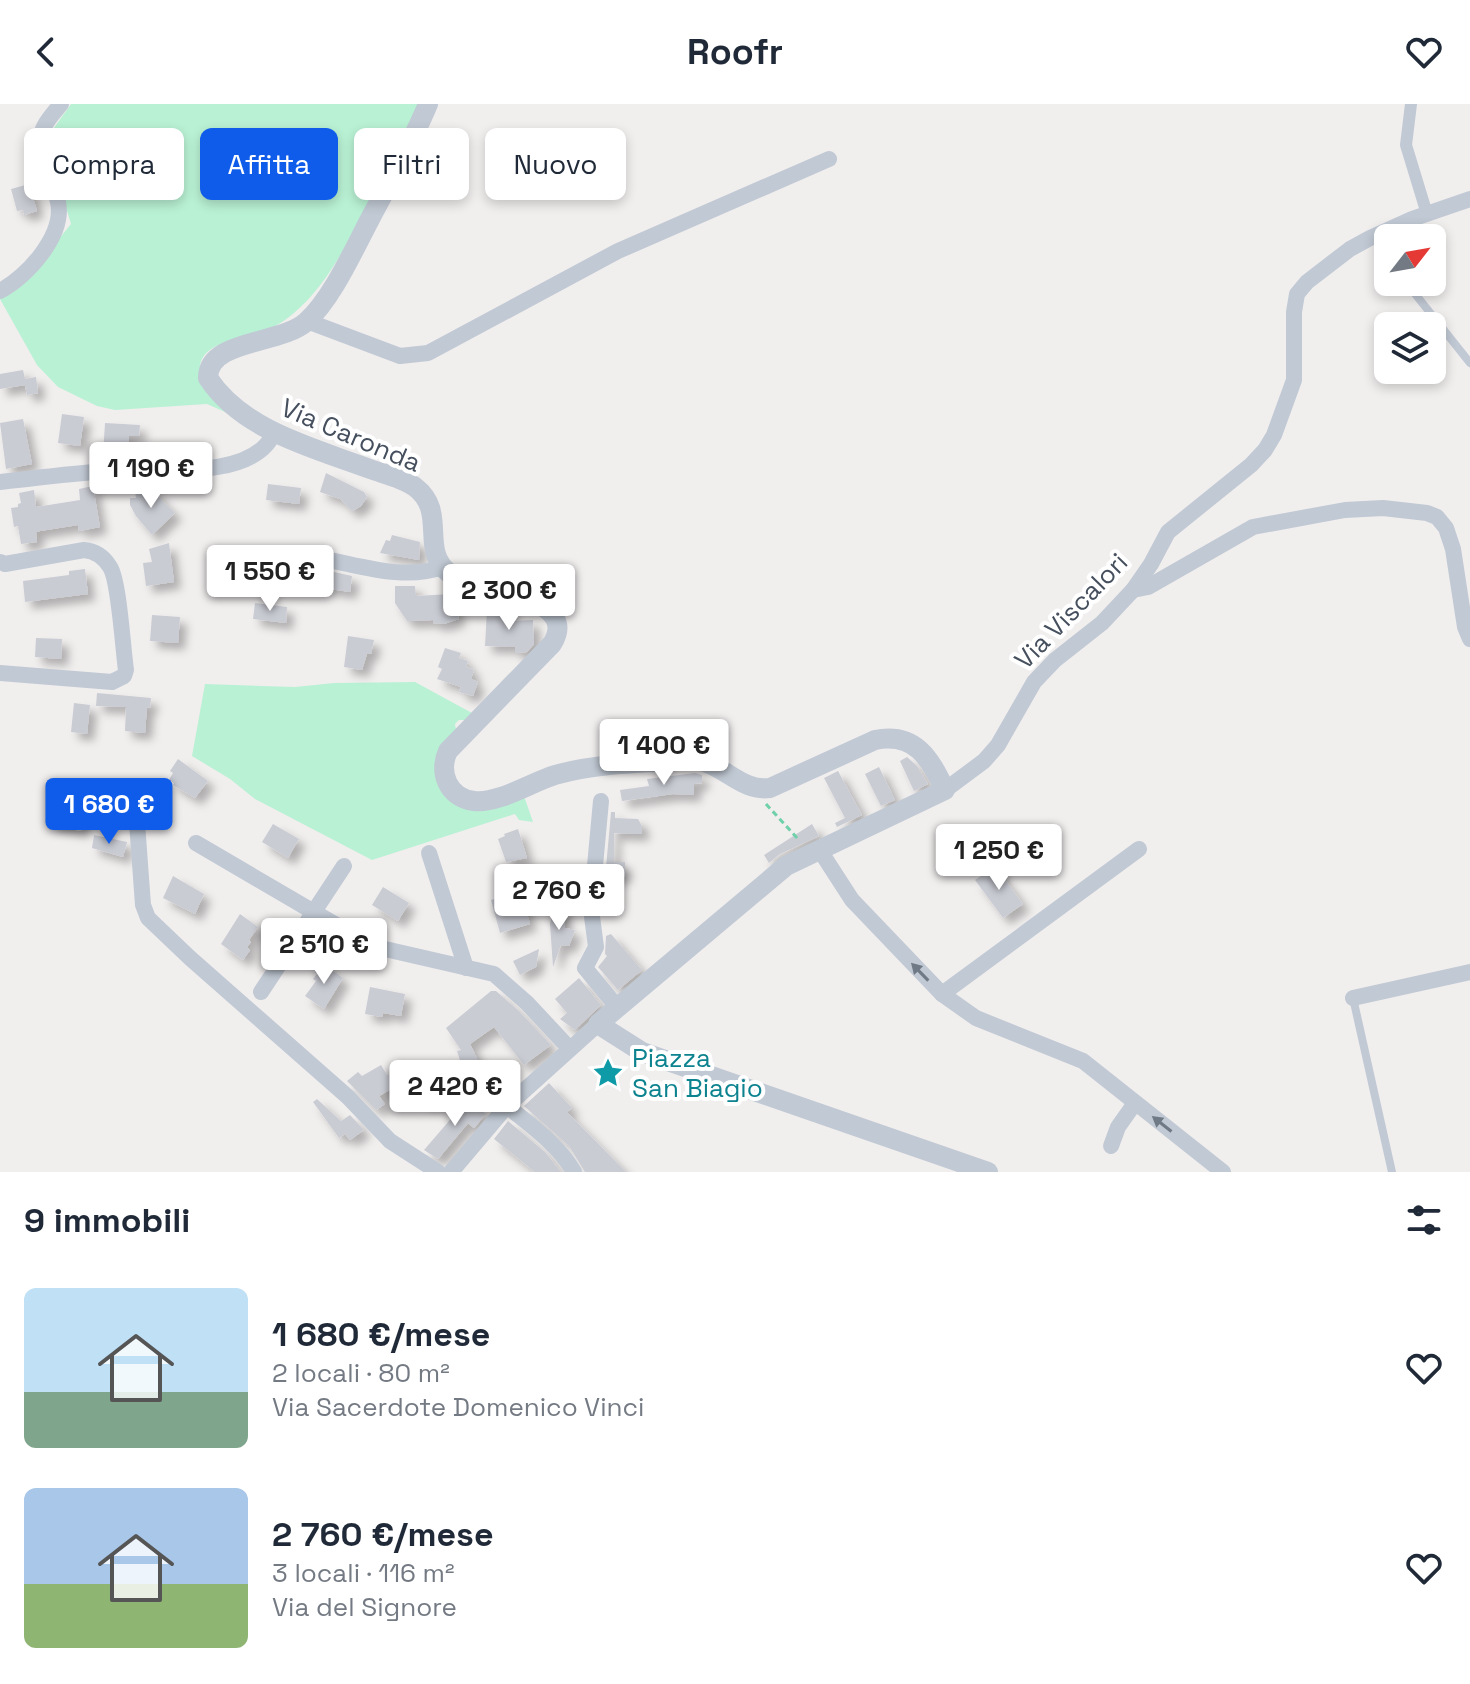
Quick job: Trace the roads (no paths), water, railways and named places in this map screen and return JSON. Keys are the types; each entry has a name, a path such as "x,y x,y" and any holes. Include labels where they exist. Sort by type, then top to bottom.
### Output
{"street":[{"path":"0,291 20,280 31,269 58,222 58,200 40,139 46,123 61,104"},
{"path":"428,104 348,261 307,321 400,356 428,353 618,251 829,159"},
{"path":"1411,104 1406,145 1427,214"},
{"name":"Via Viscalori","path":"598,1024 786,866 945,790 984,761 998,745 1034,682 1055,660 1102,623 1133,590 1168,532 1251,465 1274,435 1294,380 1294,312 1297,294 1307,282 1350,249 1427,214 1470,199"},
{"name":"Via Caronda","path":"307,321 287,334 217,356 208,368 208,378 241,412 274,432 411,484 429,503 434,515 434,547 436,558 443,567"},
{"path":"0,482 105,471 186,472 250,457 269,444 274,432"},
{"path":"1133,590 1148,587 1253,527 1345,510 1383,508 1427,513 1437,517 1446,528 1453,549 1465,627 1470,639"},
{"path":"0,562 5,564 84,550 94,551 114,575 126,670 124,676 112,682 0,673"},
{"path":"312,557 390,572 425,573 443,567 463,581 531,600 548,609 559,625 552,644 448,751 443,762 446,782 460,797 469,801 488,801 555,775 589,768 696,760 712,763 759,790 770,788 875,740 888,738 902,739 915,746 935,768 945,790"},
{"path":"601,801 591,909 596,947 585,968 618,1008 642,1052"},
{"path":"136,809 143,905 148,918 348,1097 390,1141 438,1172"},
{"path":"196,843 372,946 494,974 527,1003 570,1049"},
{"path":"942,994 1139,849"},
{"path":"814,851 852,900 942,994 976,1018 1083,1061 1223,1172"},
{"path":"429,853 466,968"},
{"path":"261,992 344,866"},
{"path":"1353,998 1470,972"},
{"path":"451,1172 507,1106 598,1024 642,1052 988,1172"},
{"path":"1111,1146 1118,1127 1135,1103"},
{"path":"507,1106 545,1138 568,1161 574,1172"}],"lane":[{"path":"1417,296 1470,363"},
{"path":"1353,998 1392,1172"}],"place":[{"name":"Piazza San Biagio","path":"608,1073"}]}
